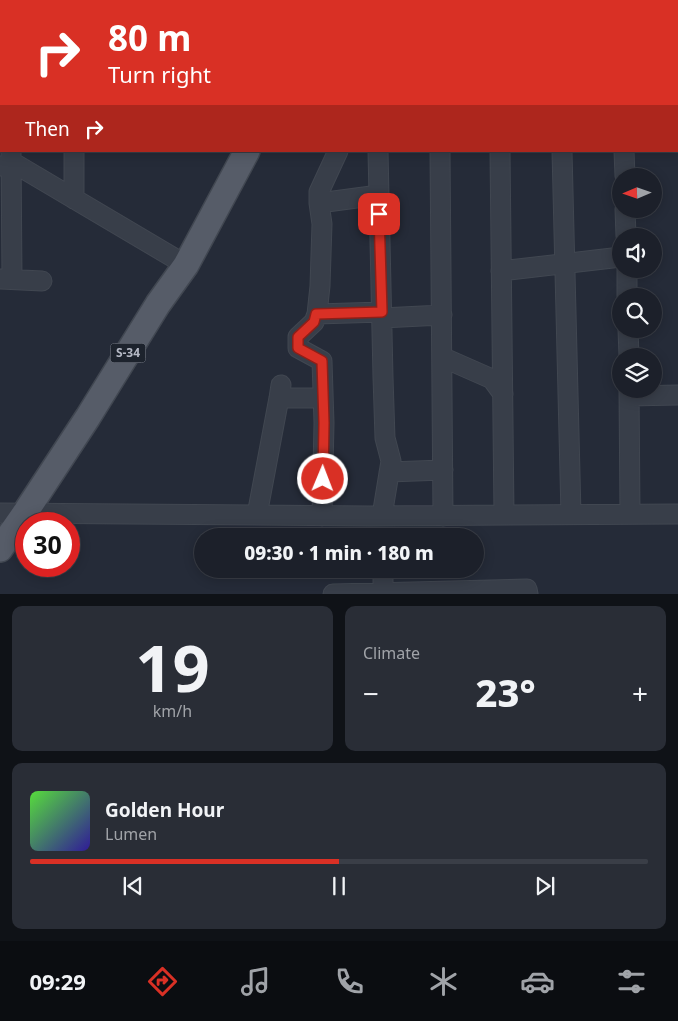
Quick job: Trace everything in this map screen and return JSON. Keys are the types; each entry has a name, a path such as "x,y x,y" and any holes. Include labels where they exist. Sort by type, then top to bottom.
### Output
{"main road":[{"name":"S-34","path":"26,512 88,417 158,304 186,265 246,152"},
{"name":"S-34","path":"0,549 15,527"}],"street":[{"path":"74,152 74,199"},
{"path":"322,516 324,398 322,361 298,348 298,337 314,322 316,314 320,286 322,224 319,192 338,152"},
{"path":"378,152 386,438 390,461 382,516"},
{"path":"440,152 443,516"},
{"path":"500,152 501,271 497,373 503,394 504,515"},
{"path":"562,152 571,515"},
{"path":"624,152 625,168"},
{"path":"42,281 6,279 8,161 186,265"},
{"path":"319,203 379,195"},
{"path":"501,271 612,259"},
{"path":"316,314 442,315"},
{"path":"442,357 497,373"},
{"path":"257,515 280,392 324,398"},
{"path":"662,394 678,395"},
{"path":"629,398 630,514"},
{"path":"389,472 443,470"},
{"path":"0,513 15,513"},
{"path":"80,513 322,516 678,514"},
{"path":"383,578 384,593"},
{"path":"333,594 528,589 528,594"}],"route":[{"path":"323,479 322,361 298,348 298,337 314,322 316,314 382,312 379,214"}]}
